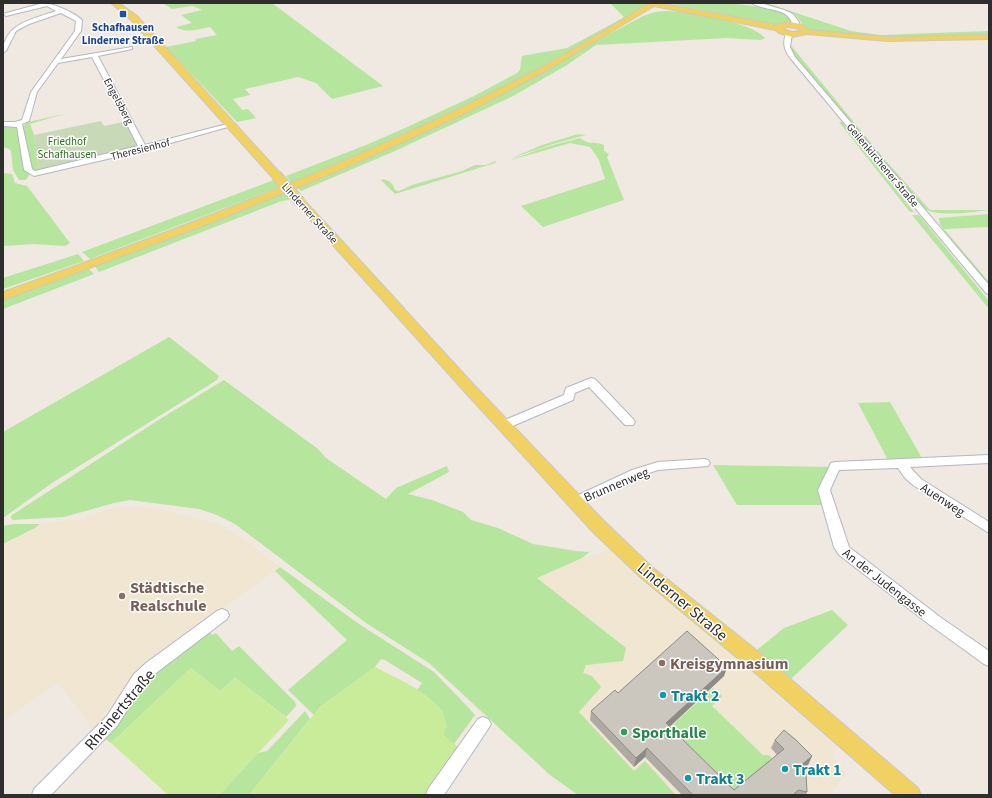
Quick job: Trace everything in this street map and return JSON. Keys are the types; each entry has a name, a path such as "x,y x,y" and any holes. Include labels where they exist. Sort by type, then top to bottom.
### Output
{"main road":[{"name":"Linderner Straße","path":"115,3 134,18 300,202 598,526 646,572 753,659 911,795"},
{"path":"3,296 103,260 324,174 488,98 572,53 636,15 653,3 779,28 782,32 798,35 806,32 888,39 989,37"},
{"path":"636,15 661,9 684,10"},
{"path":"779,28 785,25 795,26 803,28 806,32"}],"street":[{"path":"754,3 791,15 796,22 795,26"},
{"path":"3,124 16,124 25,121 34,92 78,31 79,20 73,15 47,4 5,14"},
{"path":"3,51 14,30 20,24 62,11"},
{"path":"5,14 13,19"},
{"name":"Geilenkirchener Straße","path":"789,34 786,44 793,58 989,292"},
{"path":"55,62 130,48"},
{"name":"Engelsberg","path":"94,54 143,148"},
{"name":"Theresienhof","path":"16,124 20,126 28,170 34,174 231,125"},
{"path":"504,425 569,397 570,391 591,382 629,422"},
{"name":"An der Judengasse","path":"989,460 835,466 824,490 841,547 859,564 989,659"},
{"name":"Brunnenweg","path":"576,501 636,473 658,466 704,463"},
{"name":"Auenweg","path":"902,464 909,475 917,482 989,528"},
{"name":"Rheinertstraße","path":"40,795 112,721 139,679 151,668 222,616"},
{"path":"434,795 484,724"}],"shaded area":[{"name":"Städtische Realschule","path":"116,507 160,509 219,524 238,535 280,567 146,664 93,729 58,682 3,721 3,544 40,524 81,519"},
{"name":"Kreisgymnasium","path":"611,550 638,579 659,596 682,611 837,747 833,753 834,758 846,774 830,794 831,795 676,795 645,761 634,771 579,712 536,578 582,558"}],"green space":[{"path":"272,3 383,86 332,99 316,83 298,77 245,89 250,95 233,99 242,110 248,109 256,118 237,122 166,47 217,35 210,27 188,31 176,27 192,23 181,15 202,10 193,6 172,9 164,4"},
{"path":"610,3 649,3 549,62 498,90 445,116 293,184 286,176 366,145 476,95 517,73 520,70 522,56 567,48 623,18 624,17"},
{"path":"666,3 748,5 779,12 792,18 792,22 778,25"},
{"path":"758,3 766,3 851,31 880,35 989,31 989,36 897,38 822,32 808,29 794,14"},
{"path":"667,11 690,13 734,23 758,32 765,38 761,40 727,38 596,45 567,65 513,96 395,151 301,191 296,187 455,117 529,80 570,55 643,16 655,12"},
{"path":"789,43 885,160 930,210 989,210 946,214 937,213 924,208 791,53"},
{"path":"64,114 30,124 34,135 39,171 34,171 31,169 22,127 28,122"},
{"name":"Friedhof Schafhausen","path":"101,121 104,126 128,121 141,148 39,171 34,135"},
{"path":"839,122 842,122 914,212 910,212"},
{"path":"3,125 18,127 23,167 30,174 26,180 19,180 13,170 11,151 3,147"},
{"path":"229,127 282,186 90,259 82,252 274,180 248,149 227,128"},
{"path":"578,134 586,135 553,144 512,158 542,145"},
{"path":"580,138 588,142 604,145 604,151 609,154 607,157 624,200 543,227 521,206 605,179 599,160 590,147 570,143 508,161 543,148"},
{"path":"496,161 495,163 395,194 381,180 388,181 392,184 395,190 399,191 412,185 462,171 475,165 486,165"},
{"path":"3,173 12,174 15,183 27,186 70,243 65,246 34,244 3,246"},
{"path":"287,190 292,199 279,202 99,272 94,265"},
{"path":"989,214 989,227 944,229 989,282 989,287 940,225 939,218"},
{"path":"912,215 919,215 989,301 989,309"},
{"path":"325,221 405,308 403,308 323,222"},
{"path":"78,254 84,261 3,289 3,278"},
{"path":"88,268 94,274 3,309 3,299"},
{"path":"169,337 219,376 217,380 52,483 3,518 3,432"},
{"path":"224,380 318,449 326,458 386,499 396,488 447,466 449,472 408,494 432,500 463,512 471,520 498,528 533,544 576,551 589,552 592,550 582,558 537,578 626,648 623,661 586,665 583,673 592,676 601,687 579,712 634,771 645,761 676,795 578,795 550,775 429,663 366,623 235,524 217,515 199,509 130,500 64,517 13,520 11,518 12,515 157,421"},
{"path":"890,402 923,460 889,462 858,403"},
{"path":"713,465 829,467 821,482 819,490 823,505 737,505"},
{"path":"13,524 40,524 3,544 3,526"},
{"path":"280,567 359,624 434,672 475,715 454,744 443,735 443,712 417,690 422,683 385,660 381,659 375,667 320,707 314,715 288,690 347,640 275,571"},
{"path":"832,610 848,625 791,679 757,650 784,628"},
{"path":"207,631 213,635 216,633 232,651 239,646 295,702 296,706 286,717 235,678 220,691 191,668 111,743 99,734 148,679"},
{"path":"375,667 420,691 428,697 443,713 447,726 443,735 461,749 428,795 249,795 320,707"},
{"path":"191,668 220,691 235,678 289,720 219,795 168,795 111,743"},
{"path":"713,688 722,696 712,706 763,755 769,755 775,762 732,795 667,730"},
{"path":"305,711 310,719 249,795 219,795 258,753 267,751"}],"building":[{"path":"687,631 727,667 666,723 734,790 784,749 775,740 784,730 812,756 799,767 806,773 807,792 798,790 793,795 693,795 647,748 636,758 591,711 615,690 618,693"}],"place":[{"name":"Schafhausen Linderner Straße","path":"123,14"},
{"name":"Städtische Realschule","path":"122,596"},
{"name":"Kreisgymnasium","path":"662,663"},
{"name":"Trakt 2","path":"663,695"},
{"name":"Sporthalle","path":"624,732"},
{"name":"Trakt 1","path":"785,769"},
{"name":"Trakt 3","path":"688,778"}]}
